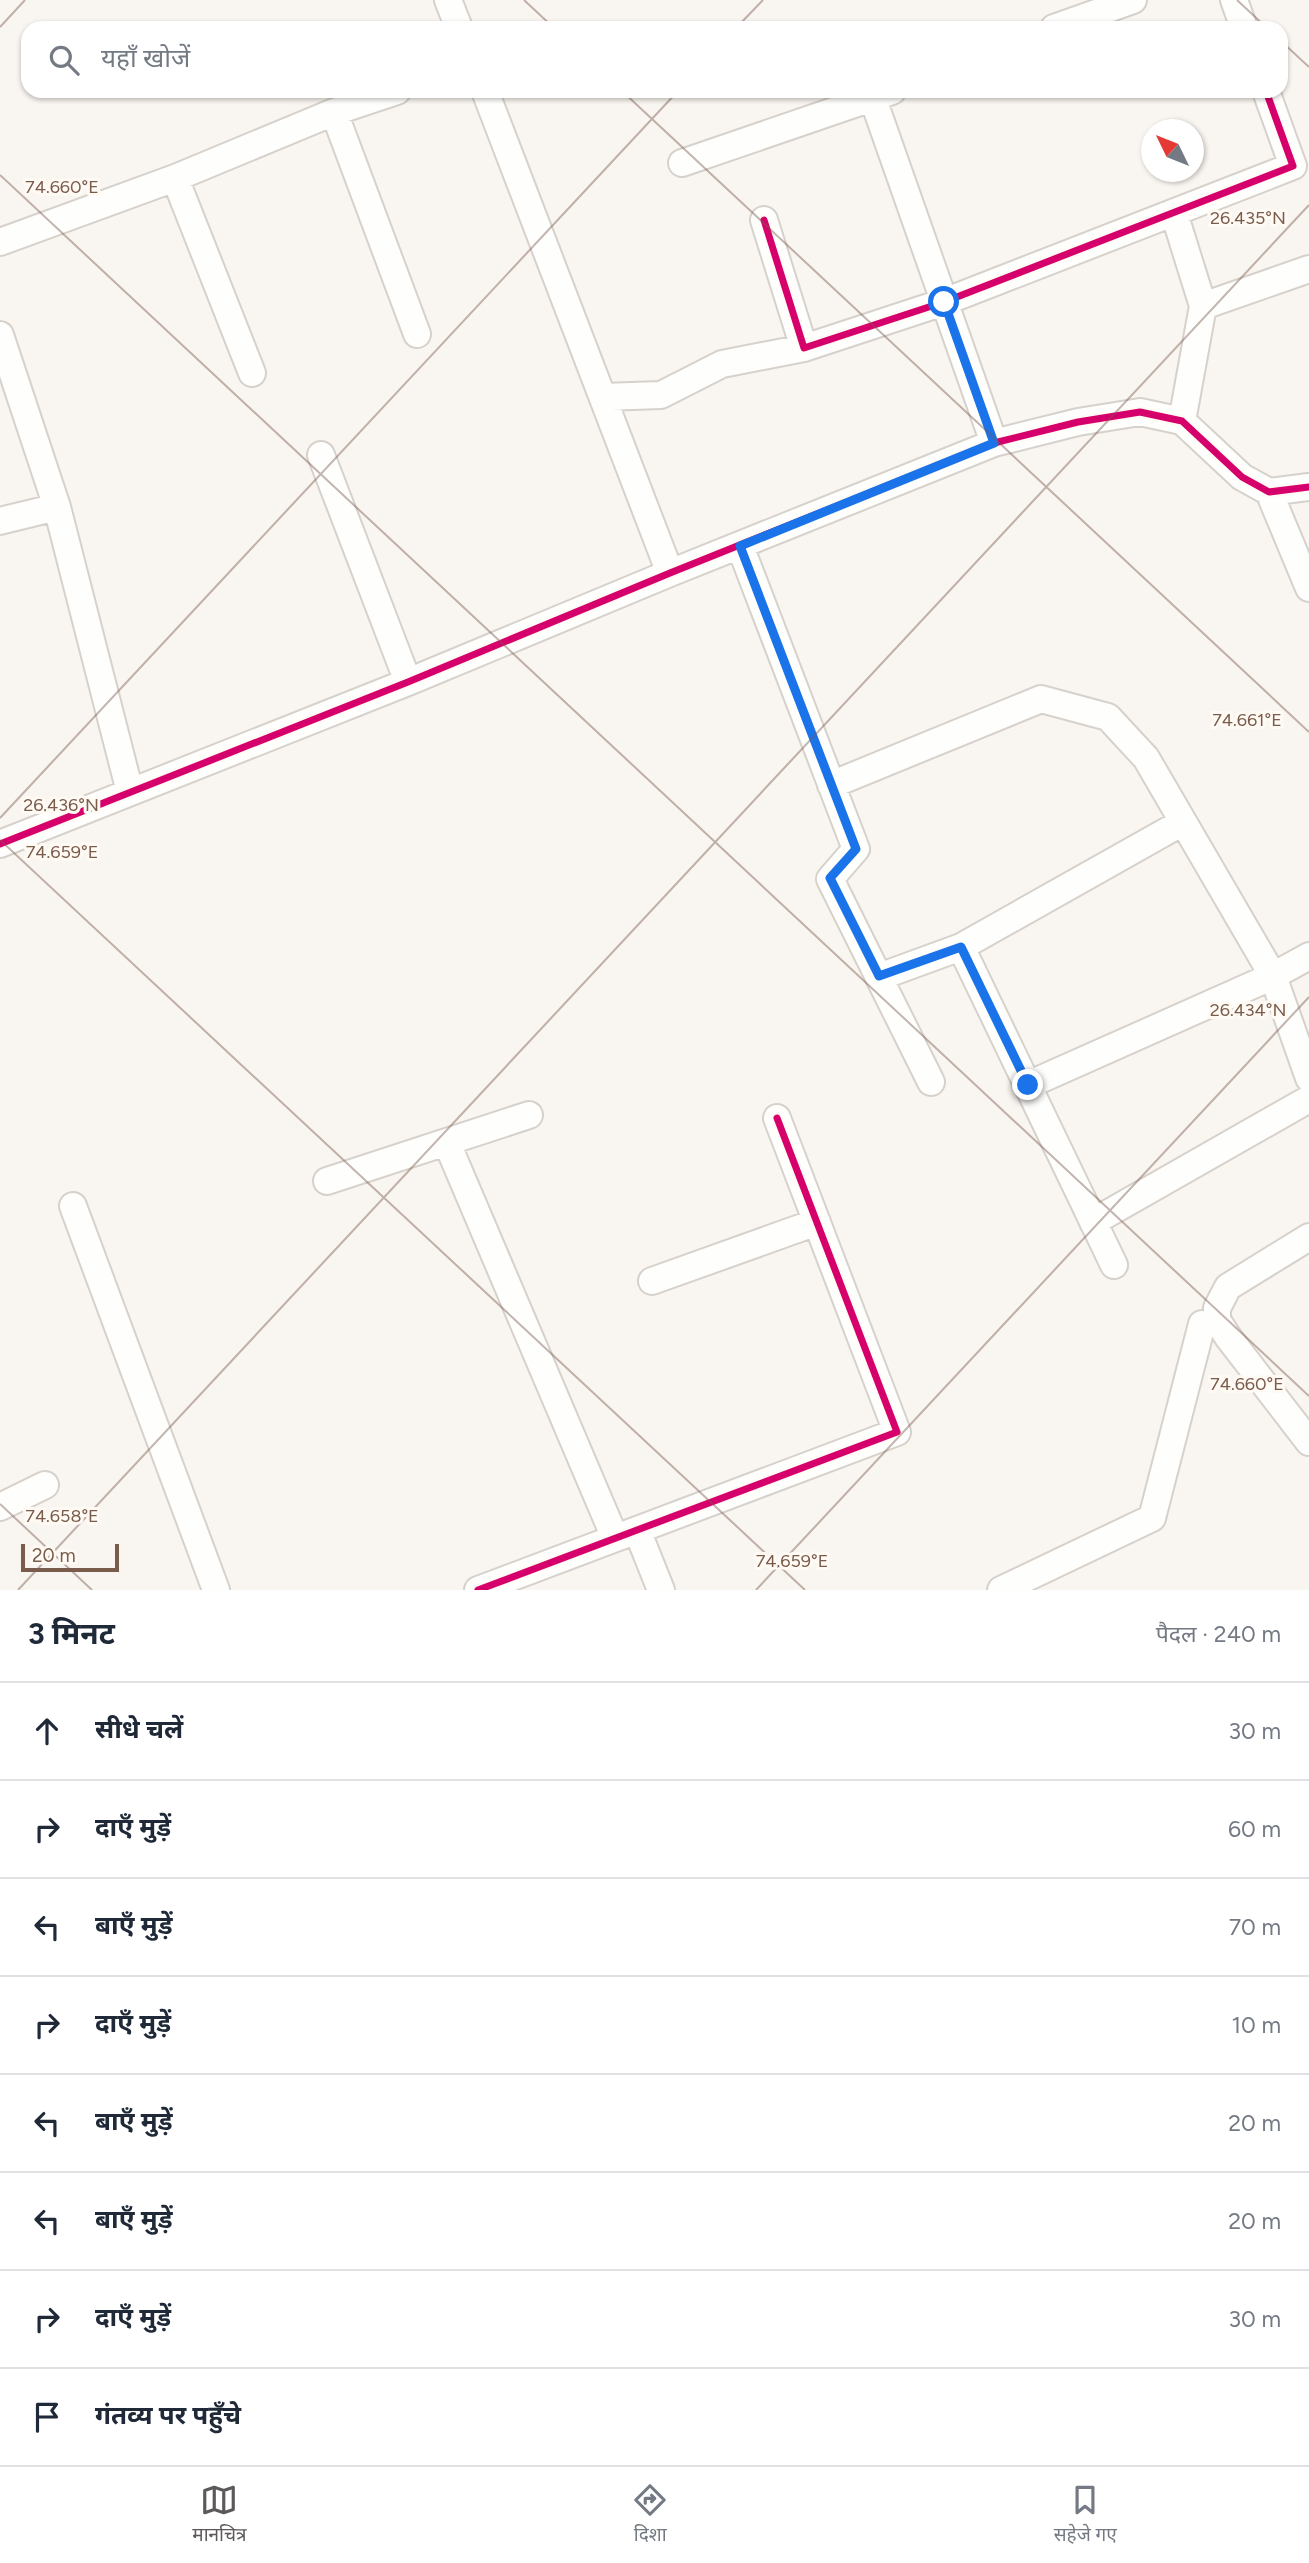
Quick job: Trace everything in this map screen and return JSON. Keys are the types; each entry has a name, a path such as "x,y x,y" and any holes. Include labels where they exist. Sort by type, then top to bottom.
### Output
{"street":[{"path":"447,0 456,21"},
{"path":"1074,21 1133,0"},
{"path":"1234,0 1242,21"},
{"path":"0,242 175,178 334,112 376,98"},
{"path":"488,98 670,573"},
{"path":"682,163 874,98"},
{"path":"884,98 944,302 994,443"},
{"path":"603,397 661,395 722,363 804,348 944,302 1293,166 1269,98"},
{"path":"334,112 417,334"},
{"path":"175,178 252,373"},
{"path":"1174,213 1203,306 1182,421"},
{"path":"764,220 804,348"},
{"path":"1203,306 1309,269"},
{"path":"0,335 57,507 130,792"},
{"path":"0,844 408,682 994,443 1079,422 1139,412 1182,421 1242,477 1269,492 1309,487"},
{"path":"321,455 408,682"},
{"path":"1269,492 1309,588"},
{"path":"0,521 57,507"},
{"path":"740,546 856,849 830,878 931,1082"},
{"path":"831,785 1041,699 1108,717 1146,758 1273,975 1309,1077"},
{"path":"879,976 961,947 1183,822"},
{"path":"961,947 1114,1265"},
{"path":"1028,1085 1273,975 1309,956"},
{"path":"1093,1222 1309,1099"},
{"path":"327,1181 529,1115"},
{"path":"478,1590 897,1432 777,1118"},
{"path":"447,1143 626,1534 661,1590"},
{"path":"74,1206 216,1590"},
{"path":"652,1281 817,1222"},
{"path":"1309,1237 1228,1287 1217,1308 1217,1321 1309,1442"},
{"path":"1001,1590 1152,1518 1202,1324"},
{"path":"0,1507 45,1485"}],"cycle path":[{"path":"764,220 804,348 944,302 1293,166 1269,98"},
{"path":"0,844 408,682 994,443 1078,422 1140,412 1182,421 1242,477 1269,492 1309,487"},
{"path":"478,1590 897,1432 777,1118"}],"route":[{"path":"944,302 994,443 740,546 856,849 830,878 879,976 961,947 1028,1085"}]}
